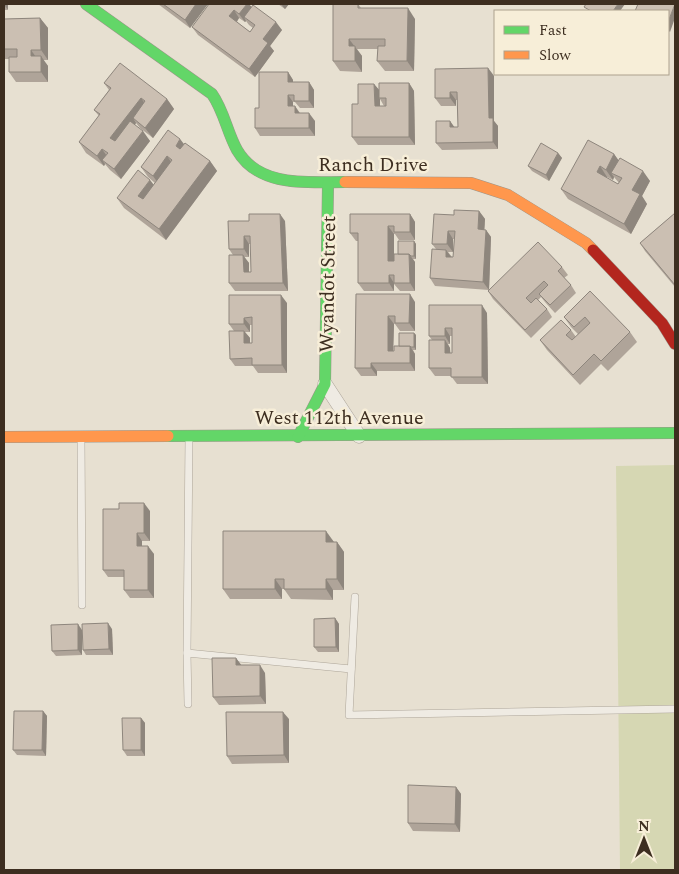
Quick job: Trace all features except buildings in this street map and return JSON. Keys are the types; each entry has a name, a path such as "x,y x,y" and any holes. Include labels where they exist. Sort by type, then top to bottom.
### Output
{"street":[{"name":"Ranch Drive","path":"86,4 138,38 212,94 220,106 237,150 258,171 291,182 328,184 471,184 508,195 586,243 662,323 675,344"},
{"name":"Wyandot Street","path":"298,436 325,384 328,184"},
{"path":"325,384 359,436"},
{"name":"West 112th Avenue","path":"4,437 675,433"}],"lane":[{"path":"188,704 189,436"},
{"path":"81,437 82,605"},
{"path":"355,597 349,716 675,709"},
{"path":"187,653 351,669"}],"green space":[{"path":"675,465 675,870 620,870 616,466"}],"traffic: fast":[{"path":"86,4 212,94 220,107 237,150 246,162 258,171 271,177 300,182 345,182"},
{"path":"298,437 325,384 328,184"},
{"path":"168,436 675,433"}],"traffic: slow":[{"path":"345,182 471,183 508,195 586,243 593,250"},
{"path":"4,437 168,436"}],"traffic: jam":[{"path":"593,250 662,323 675,344"}]}
